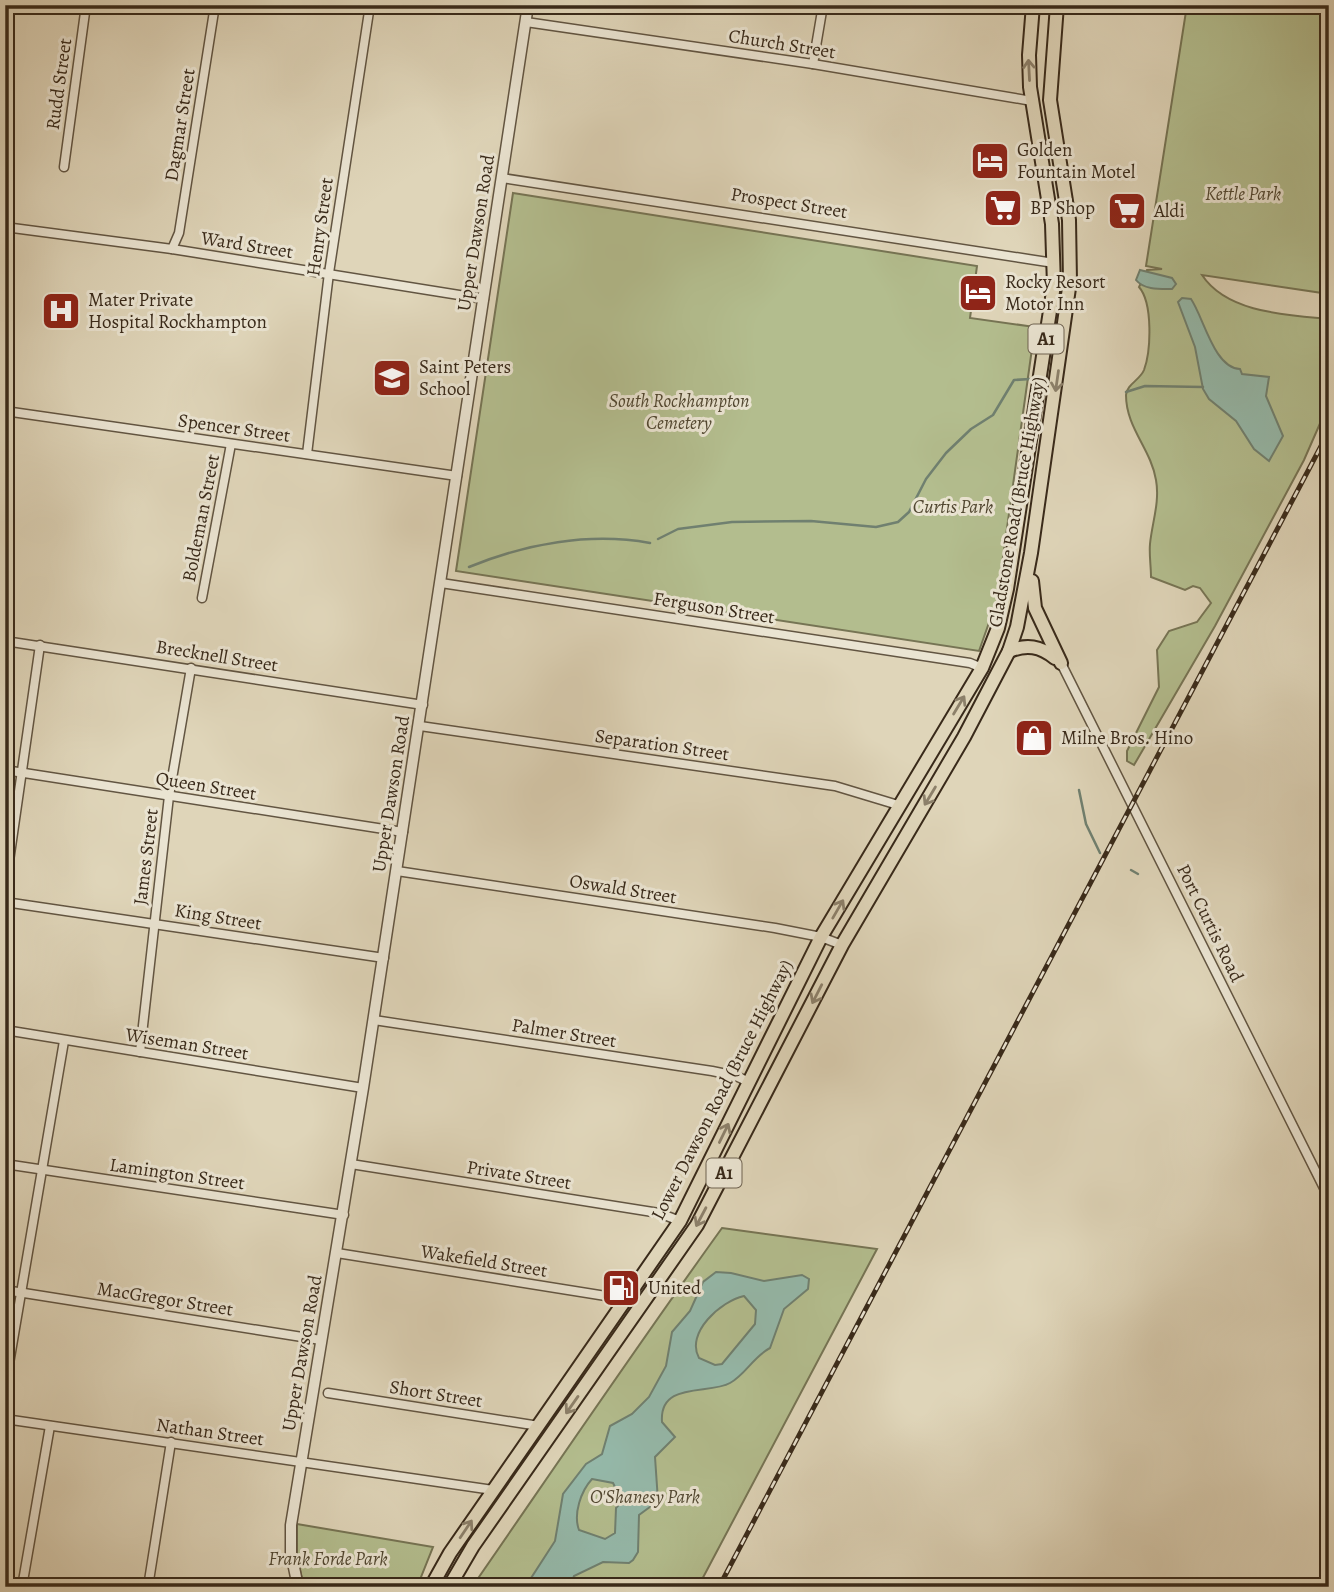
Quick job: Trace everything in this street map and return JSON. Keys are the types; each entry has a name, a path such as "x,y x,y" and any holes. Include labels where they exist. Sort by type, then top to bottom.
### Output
{"highway":[{"name":"Gladstone Road (Bruce Highway)","path":"982,668 998,628 1007,589 1051,309 1054,263 1049,202 1032,102 1029,55 1033,5"},
{"name":"Gladstone Road (Bruce Highway)","path":"1001,670 1017,627 1031,553 1065,332 1071,264 1069,220 1050,100 1057,5"},
{"name":"Prospect Street","path":"1054,263 1071,264"},
{"path":"1031,553 1035,608 1061,663"},
{"path":"1009,651 1023,646 1038,647 1061,663"},
{"name":"Lower Dawson Road (Bruce Highway)","path":"431,1587 493,1490 680,1221 821,937 982,668"},
{"name":"Lower Dawson Road (Bruce Highway)","path":"449,1587 473,1546 697,1225 842,945 1001,670"}],"street":[{"name":"Rudd Street","path":"64,167 86,5"},
{"name":"Dagmar Street","path":"172,249 179,233 215,5"},
{"name":"Henry Street","path":"307,454 329,273 370,5"},
{"name":"Upper Dawson Road","path":"298,1587 291,1553 291,1525 344,1215 528,5"},
{"path":"813,64 823,5"},
{"name":"Church Street","path":"526,22 813,64 1032,102"},
{"name":"Prospect Street","path":"502,178 1054,263"},
{"name":"Ward Street","path":"5,227 172,249 484,299"},
{"path":"5,444 8,411"},
{"name":"Spencer Street","path":"8,411 457,476"},
{"name":"Boldeman Street","path":"202,598 231,444"},
{"name":"Ferguson Street","path":"441,583 970,663 982,668"},
{"name":"Brecknell Street","path":"5,641 423,705"},
{"path":"5,889 40,645"},
{"name":"Port Curtis Road","path":"1061,663 1329,1198"},
{"name":"James Street","path":"139,1052 169,796 191,668"},
{"name":"Separation Street","path":"420,726 835,786 898,805"},
{"name":"Queen Street","path":"5,769 403,832"},
{"name":"Oswald Street","path":"397,871 821,937 842,945"},
{"name":"King Street","path":"5,902 384,958"},
{"path":"1228,995 1239,989"},
{"name":"Palmer Street","path":"374,1020 712,1072 736,1076 749,1082"},
{"name":"Wiseman Street","path":"5,1031 363,1088"},
{"path":"5,1387 64,1041"},
{"name":"Lamington Street","path":"5,1164 344,1215"},
{"name":"Private Street","path":"351,1164 659,1213 680,1221"},
{"name":"Wakefield Street","path":"337,1253 612,1297 624,1305"},
{"name":"MacGregor Street","path":"5,1290 321,1340"},
{"name":"Short Street","path":"328,1393 540,1426"},
{"name":"Nathan Street","path":"5,1419 493,1490"},
{"path":"22,1587 50,1426"},
{"path":"148,1587 172,1442"}],"green space":[{"name":"Kettle Park","path":"1187,5 1329,5 1329,294 1202,275 1213,288 1242,305 1277,313 1329,319 1329,403 1304,460 1215,626 1134,765 1127,761 1127,751 1159,687 1157,650 1169,631 1197,622 1211,603 1200,588 1193,586 1185,590 1151,577 1150,548 1156,504 1156,480 1130,418 1126,395 1144,370 1148,351 1149,315 1144,294 1139,287 1147,270 1162,269 1146,266"},
{"name":"South Rockhampton Cemetery","path":"513,193 977,266 970,318 1035,327 997,600 979,651 456,571"},
{"name":"O'Shanesy Park","path":"722,1228 877,1249 698,1587 472,1587 627,1362"},
{"name":"Frank Forde Park","path":"297,1524 433,1547 417,1587 304,1587 297,1557"}],"shaded area":[{"path":"1140,270 1172,278 1176,284 1172,289 1143,286 1136,280"},
{"path":"1182,298 1191,299 1223,360 1240,369 1242,374 1269,377 1266,396 1283,436 1269,461 1254,449 1236,421 1209,399 1203,389 1195,347 1178,302"},
{"path":"716,1272 764,1281 802,1275 809,1279 808,1289 784,1309 770,1348 741,1375 730,1383 687,1392 668,1400 663,1409 662,1422 675,1437 655,1457 658,1501 639,1515 638,1552 633,1560 629,1563 603,1562 574,1576 570,1587 522,1587 555,1541 563,1494 586,1464 602,1454 610,1426 632,1414 649,1397 666,1366 672,1332 690,1311 703,1282","holes":["744,1296 756,1310 755,1324 722,1364 715,1365 699,1358 697,1338 708,1319 725,1304","592,1479 613,1483 622,1501 616,1508 615,1533 605,1539 579,1530 577,1524 579,1503"]}],"waterway":[{"path":"658,539 678,529 732,522 811,521 876,527 898,522 909,512 926,479 946,453 971,429 993,415 1014,380 1030,379"},
{"path":"1126,392 1145,386 1203,387"},
{"path":"469,567 512,552 558,542 604,539 650,543"},
{"path":"1079,790 1086,824 1100,853"},
{"path":"1131,870 1138,874"}],"railway":[{"path":"719,1587 1329,431"}],"place":[{"name":"Golden Fountain Motel","path":"990,161"},
{"name":"BP Shop","path":"1003,208"},
{"name":"Aldi","path":"1127,211"},
{"name":"Rocky Resort Motor Inn","path":"978,293"},
{"name":"Mater Private Hospital Rockhampton","path":"61,311"},
{"name":"Saint Peters School","path":"392,378"},
{"name":"Milne Bros. Hino","path":"1034,738"},
{"name":"United","path":"621,1288"}],"park label":[{"name":"Curtis Park","path":"953,507"}]}
